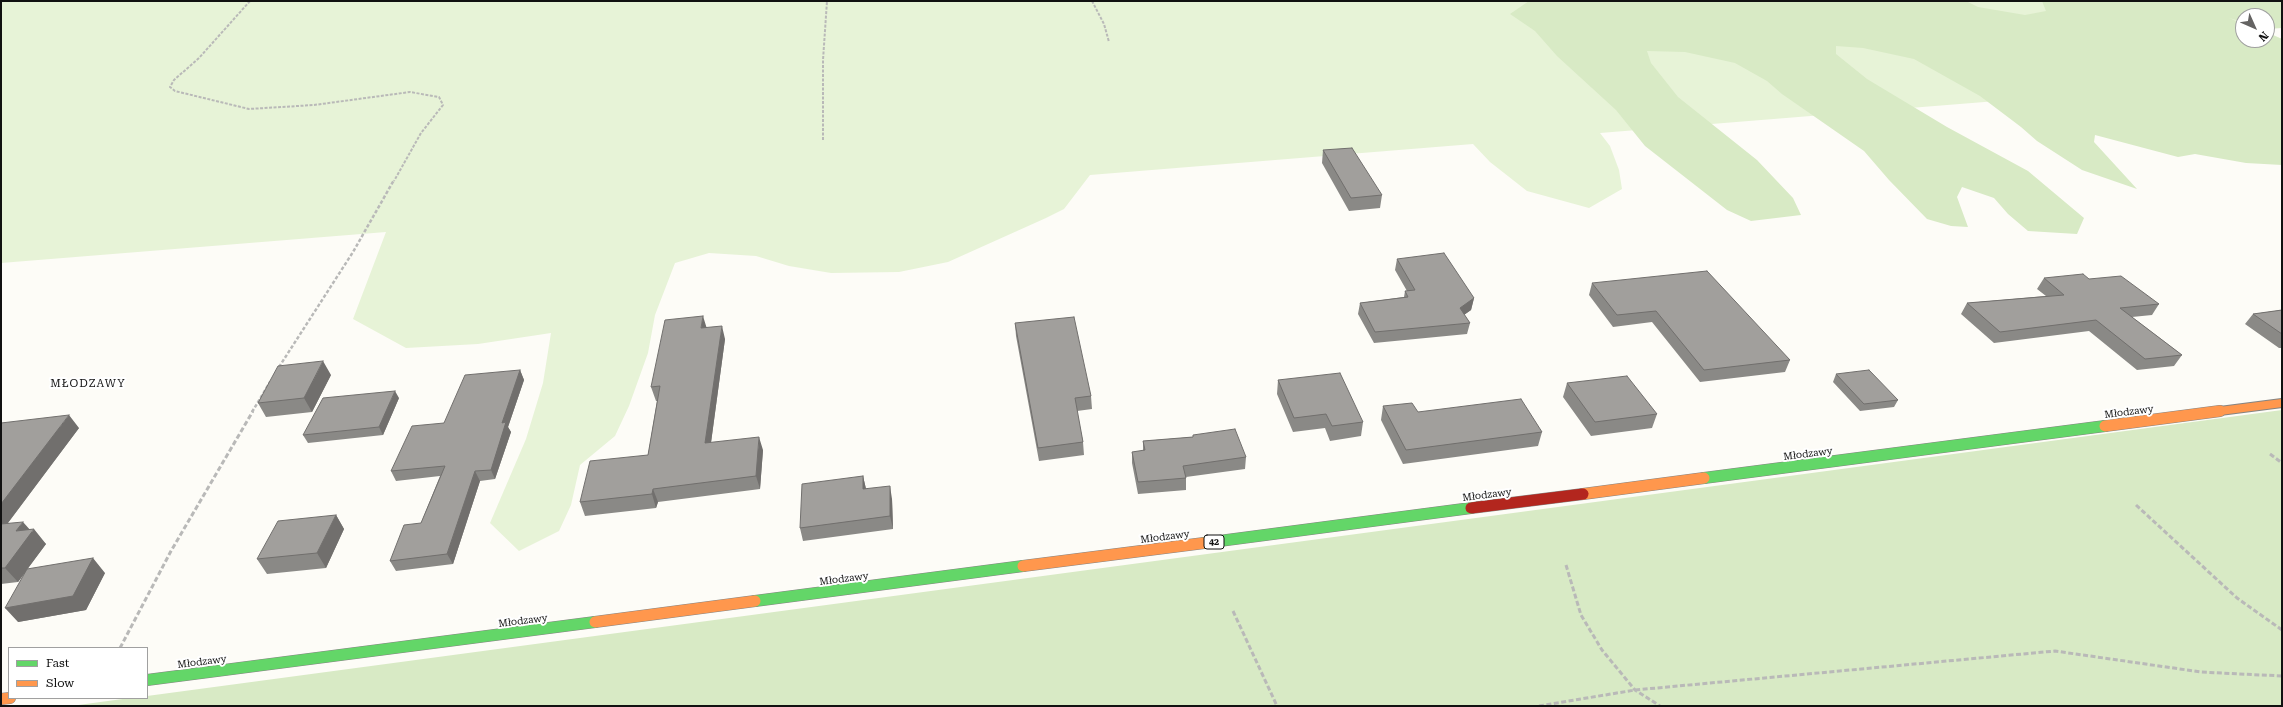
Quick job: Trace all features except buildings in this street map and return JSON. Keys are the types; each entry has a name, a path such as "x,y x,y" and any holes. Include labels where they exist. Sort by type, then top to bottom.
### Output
{"main road":[{"name":"Młodzawy","path":"148,680 2282,403"}],"path":[{"path":"250,1 199,58 174,80 170,87 175,91 249,109 314,105 410,92 430,94 439,97 442,105 421,133 352,252 278,369"},
{"path":"823,140 823,60 826,36 827,1"},
{"path":"1092,1 1104,24 1109,42"},
{"path":"121,647 170,551 233,441 274,375"},
{"path":"2270,454 2282,463"},
{"path":"2136,505 2237,598 2282,630"},
{"path":"1566,565 1581,615 1602,650 1635,690 1660,706"},
{"path":"1233,611 1277,706"},
{"path":"1539,706 1635,690 2055,651 2201,672 2282,676"}],"green space":[{"path":"1,1 2204,1 2235,16 2235,48 2275,48 2275,36 2282,39 2282,78 1600,133 1610,146 1619,170 1622,189 1589,208 1527,191 1490,162 1473,144 1090,175 1064,209 948,262 899,272 831,273 789,266 756,256 709,253 675,263 655,315 648,353 629,406 615,436 580,465 571,505 559,531 519,551 490,523 526,439 543,383 551,333 478,344 406,348 353,319 386,232 1,263"},
{"path":"1529,1 1966,1 1978,7 2025,15 2046,11 2042,1 2282,1 2282,28 2275,28 2275,8 2235,8 2235,20 2229,18 2235,21 2235,48 2275,48 2275,36 2282,39 2282,165 2246,163 2195,154 2178,157 2095,135 2094,142 2137,189 2082,170 2037,141 1980,96 1914,59 1863,48 1836,46 1836,54 1867,79 1947,127 2028,171 2084,218 2077,234 2028,231 2008,214 1994,198 1962,187 1957,197 1968,227 1951,226 1927,219 1889,180 1864,151 1782,94 1767,81 1735,63 1685,52 1647,51 1651,63 1678,97 1757,160 1793,198 1801,215 1751,221 1727,210 1645,146 1616,110 1557,56 1535,31 1510,14"},
{"path":"2282,410 2282,706 71,706 123,699 148,699 148,696"}],"traffic: fast":[{"path":"1704,478 2105,426"},
{"path":"1204,543 1471,508"},
{"path":"755,601 1023,566"},
{"path":"148,680 595,622"}],"traffic: slow":[{"path":"2105,426 2282,403"},
{"path":"1583,494 1704,478"},
{"path":"1023,566 1204,543"},
{"path":"595,622 755,601"},
{"path":"1,699 8,698"}],"traffic: jam":[{"path":"1471,508 1583,494"}],"district":[{"name":"MŁODZAWY","path":"88,384"}]}
